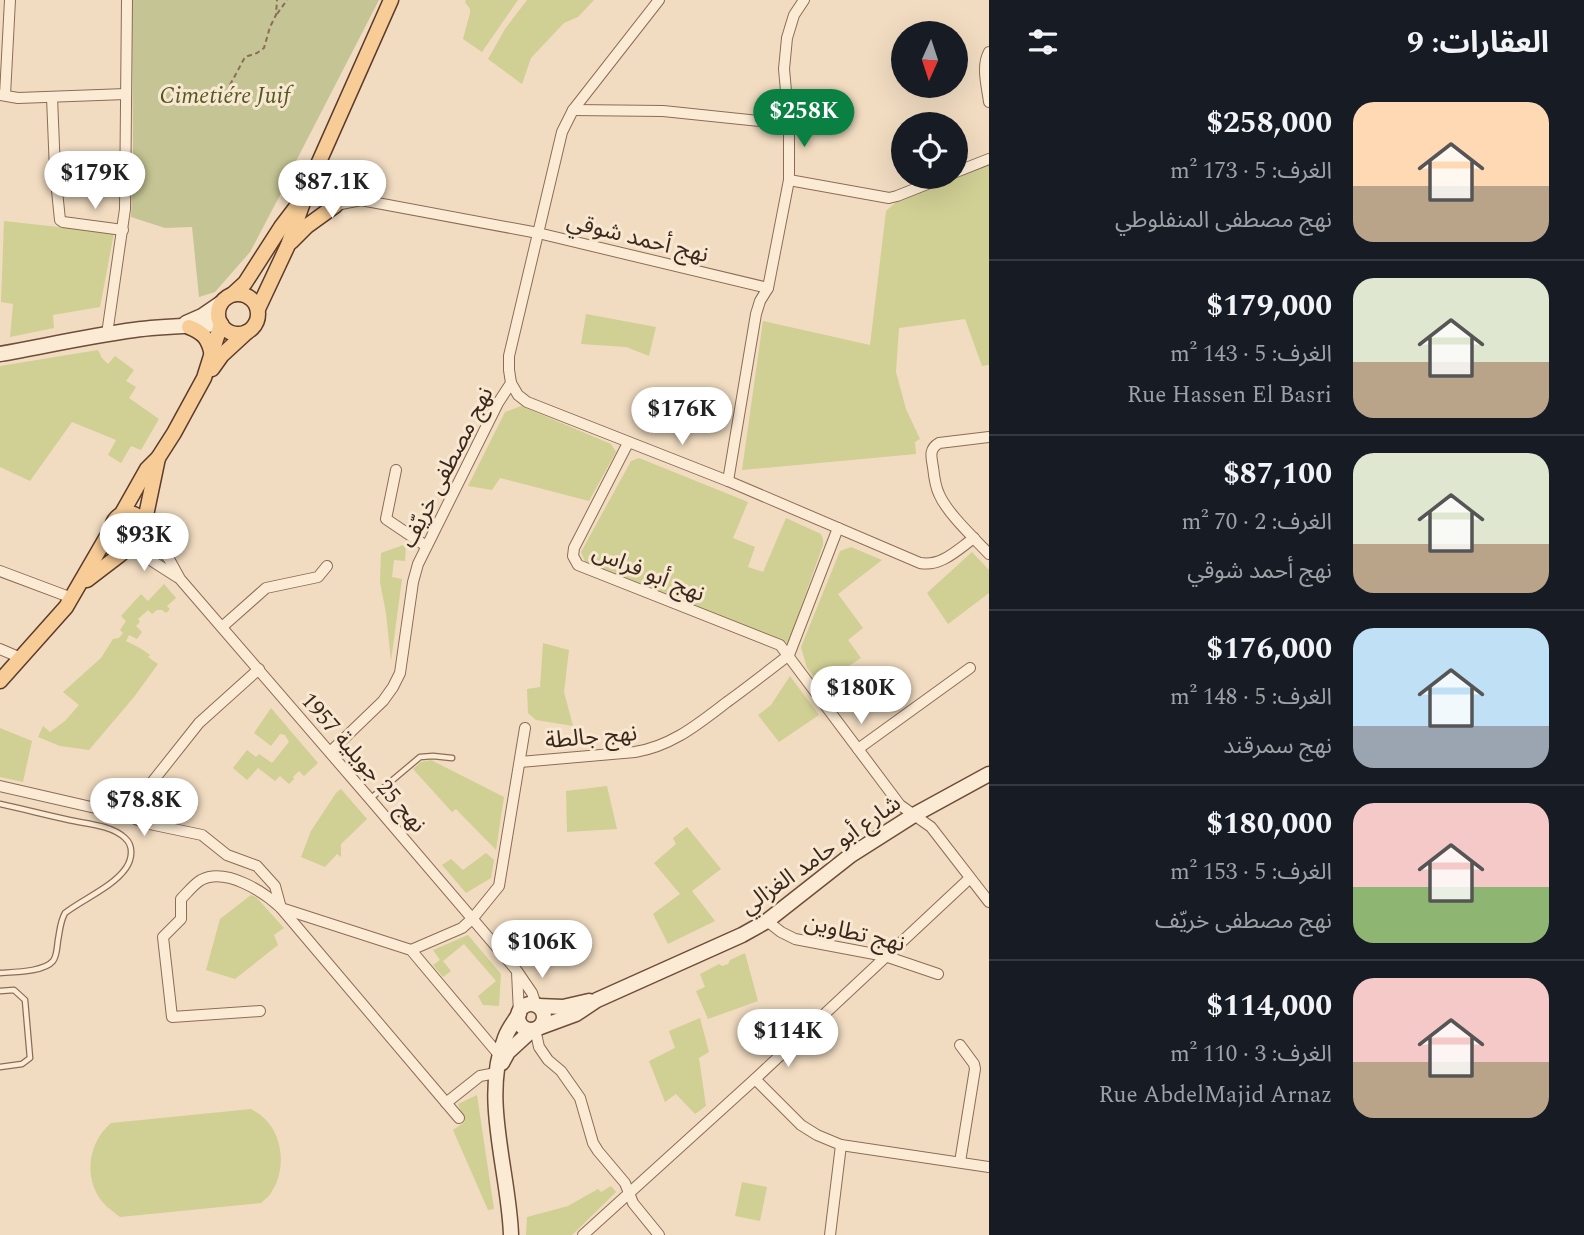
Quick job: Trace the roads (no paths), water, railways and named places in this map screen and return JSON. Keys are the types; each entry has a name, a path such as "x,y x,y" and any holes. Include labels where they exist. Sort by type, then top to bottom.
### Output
{"main road":[{"path":"204,378 222,355 258,320 258,309 288,245 311,180 391,0"},
{"path":"184,326 227,299 245,282 305,196"},
{"path":"288,245 307,226 336,205"},
{"path":"247,332 235,333 225,328 218,313 227,299 244,294 253,300 258,309"},
{"path":"0,354 107,334 221,324"},
{"path":"0,681 66,607 75,593 147,469 158,458 174,433 204,378 221,324"},
{"path":"184,326 201,332 206,337 212,356"},
{"path":"75,593 96,572 140,539 158,458"},
{"path":"130,544 116,539 113,531 117,521 125,513 135,514 142,520 144,527"},
{"name":"شارع أبو حامد الغزالي","path":"496,1073 508,1052 535,1029 576,1014 597,1000 742,935 767,920 851,855 914,815 989,774"},
{"name":"شارع أبو حامد الغزالي","path":"537,1006 563,1007 597,1000"},
{"path":"511,1235 510,1207 496,1118 496,1073 508,1031 524,1006 537,1006 544,1015 543,1023 535,1029 524,1028 519,1014"}],"street":[{"path":"10,0 3,95 19,98 126,94"},
{"path":"107,334 123,230 127,160 127,0"},
{"name":"نهج مصطفى خريّف","path":"330,752 383,701 400,673 418,564 498,402 511,383 509,356 562,132 573,110 659,0"},
{"path":"727,481 756,314 768,288 789,180 789,124 784,69 787,38 794,15 804,0"},
{"path":"989,52 985,65 989,102"},
{"path":"52,97 60,220 123,230"},
{"path":"573,110 663,111 789,124"},
{"path":"968,167 989,159"},
{"path":"311,180 361,200"},
{"path":"789,180 889,198 914,189"},
{"name":"نهج أحمد شوقي","path":"305,196 336,205 361,200 538,233 768,288"},
{"path":"511,383 518,395 527,402 727,481 920,564 928,565 944,559 974,538"},
{"path":"989,438 939,443 931,452 939,495 989,554"},
{"name":"نهج أبو فراس","path":"628,443 574,548 573,556 578,565 780,645 789,655"},
{"path":"396,470 386,519 426,546"},
{"name":"نهج 25 جويلية 1957","path":"144,527 169,559 180,579 517,971 532,993 537,1006"},
{"path":"838,528 789,655 900,805 931,827 989,902"},
{"name":"نهج 25 جويلية 1957","path":"130,544 180,579"},
{"path":"222,627 266,587 318,577 327,566"},
{"path":"0,571 75,593"},
{"path":"0,649 21,658"},
{"name":"نهج جالطة","path":"411,950 462,928 495,892 501,880 520,762 643,751 671,741 789,655"},
{"path":"858,749 970,668"},
{"path":"126,815 198,723 259,669"},
{"path":"520,762 526,728"},
{"path":"0,786 202,835 228,855 257,866 275,886 281,908"},
{"path":"261,1011 172,1017 163,937 181,919 181,899 200,881 209,877 228,878 255,888 281,908 459,1118"},
{"path":"583,1235 970,878"},
{"path":"281,908 411,950 500,1055"},
{"name":"نهج تطاوين","path":"767,920 795,939 885,956 938,974"},
{"path":"517,971 519,1014"},
{"path":"535,1029 543,1053 569,1081 580,1098 593,1143 625,1183 633,1203 659,1235"},
{"path":"960,1045 975,1069 960,1162"},
{"path":"446,1102 480,1076 496,1073"},
{"path":"755,1079 801,1125 841,1145 989,1167"},
{"path":"830,1235 841,1145"}],"lane":[{"path":"370,799 420,757 452,758"},
{"path":"0,804 108,829 125,838 130,844 131,857 125,869 112,882 65,913 52,962 37,969 0,973"},
{"path":"0,991 14,990 25,1000 30,1058 22,1064 0,1067"}],"park label":[{"name":"Cimetiére Juif","path":"225,95"}]}
